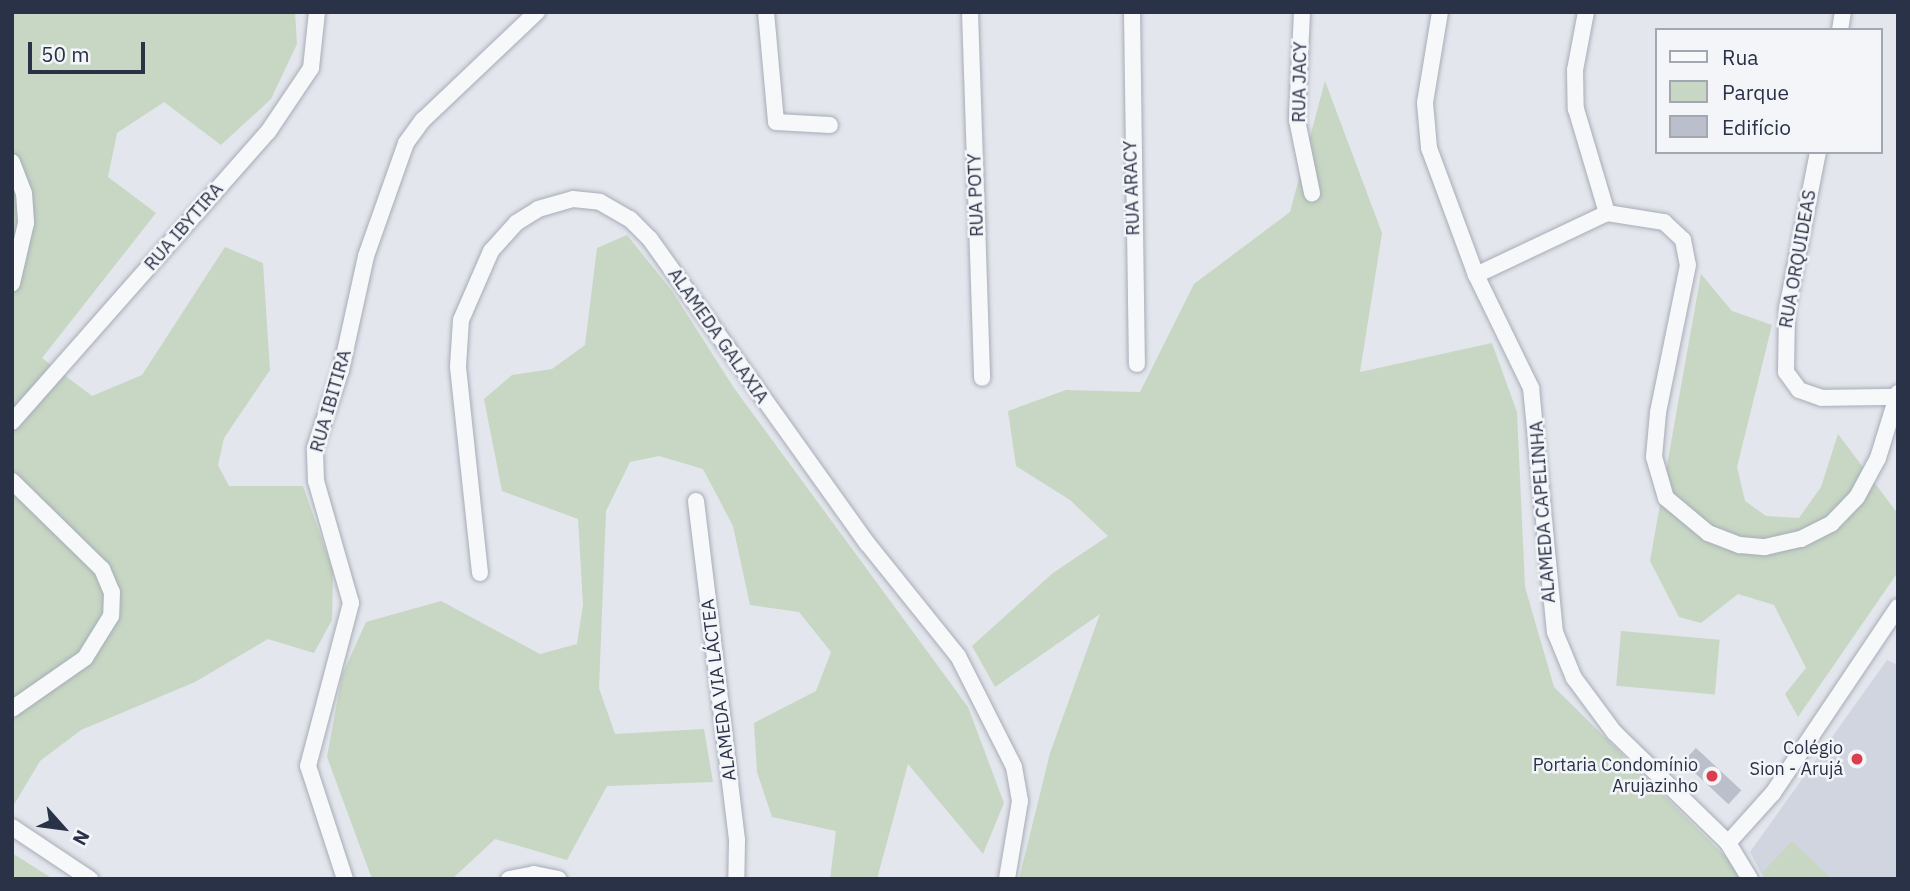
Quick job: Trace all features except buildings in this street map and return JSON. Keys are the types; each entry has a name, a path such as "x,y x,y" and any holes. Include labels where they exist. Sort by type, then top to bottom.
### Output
{"street":[{"name":"RUA IBYTIRA","path":"12,422 268,132 311,68 317,12"},
{"name":"RUA IBITIRA","path":"345,879 308,766 351,603 316,481 315,448 341,370 366,256 406,144 423,120 537,12"},
{"path":"766,12 776,122 830,125"},
{"name":"RUA POTY","path":"971,12 982,378"},
{"name":"RUA ARACY","path":"1132,12 1137,364"},
{"name":"RUA JACY","path":"1302,12 1297,120 1312,193"},
{"name":"ALAMEDA CAPELINHA","path":"1440,12 1425,125 1476,275 1531,388 1541,446 1548,601 1563,654 1574,678 1614,732 1728,843 1751,879"},
{"path":"1586,12 1575,70 1576,109 1606,212"},
{"name":"RUA ORQUIDEAS","path":"1818,154 1787,309 1786,372 1798,390 1822,398 1896,395"},
{"path":"12,162 24,193 26,223 12,283"},
{"name":"ALAMEDA GALAXIA","path":"480,573 458,366 461,320 491,251 516,223 538,209 573,199 600,202 630,219 650,239 867,543 958,656 1014,767 1020,801 1007,879"},
{"path":"1476,275 1606,212 1664,222 1683,240 1688,265 1685,299 1658,413 1654,457 1666,498 1708,533 1765,547 1830,524 1857,497 1878,458 1896,395"},
{"path":"12,481 102,569 112,592 111,616 85,658 12,709"},
{"name":"ALAMEDA VIA LÁCTEA","path":"696,500 737,840 736,879"},
{"path":"1728,843 1773,793 1898,607"},
{"path":"12,827 90,879"},
{"path":"509,879 534,873 558,879"}],"shaded area":[{"name":"Colégio Sion - Arujá","path":"1887,660 1898,665 1898,879 1764,879 1750,852"}],"green space":[{"path":"12,12 295,12 297,44 271,99 221,145 164,102 117,133 108,177 156,213 42,358 92,396 142,375 225,247 263,263 270,370 224,438 218,465 229,486 303,486 333,571 332,620 314,653 268,639 195,682 81,730 40,761 12,808"},
{"path":"1325,81 1382,233 1360,372 1492,343 1517,412 1525,587 1554,687 1728,859 1741,879 1019,879 1050,753 1100,614 995,687 972,646 1053,573 1108,536 1070,500 1016,466 1008,411 1066,390 1140,392 1194,284 1290,212"},
{"path":"627,235 672,291 734,388 968,707 1004,803 983,854 908,764 877,879 830,879 836,831 772,817 757,772 754,723 816,691 831,652 799,612 750,605 733,526 703,469 659,456 630,462 606,511 599,688 615,734 704,729 713,782 607,786 567,860 495,839 452,879 372,879 327,757 342,675 366,622 441,601 540,654 577,644 583,604 578,519 502,491 484,399 512,375 552,369 585,345 597,248"},
{"path":"1701,274 1732,311 1772,325 1737,467 1745,501 1766,516 1799,518 1821,487 1838,434 1898,514 1898,572 1798,717 1785,694 1806,668 1774,605 1738,594 1701,623 1679,617 1650,561"},
{"path":"1621,631 1720,640 1715,694 1616,686"},
{"path":"1792,841 1832,879 1768,879 1762,873"},
{"path":"12,853 53,879 12,879"}],"place":[{"name":"Colégio Sion - Arujá","path":"1857,759"},
{"name":"Portaria Condomínio Arujazinho","path":"1712,776"}]}
